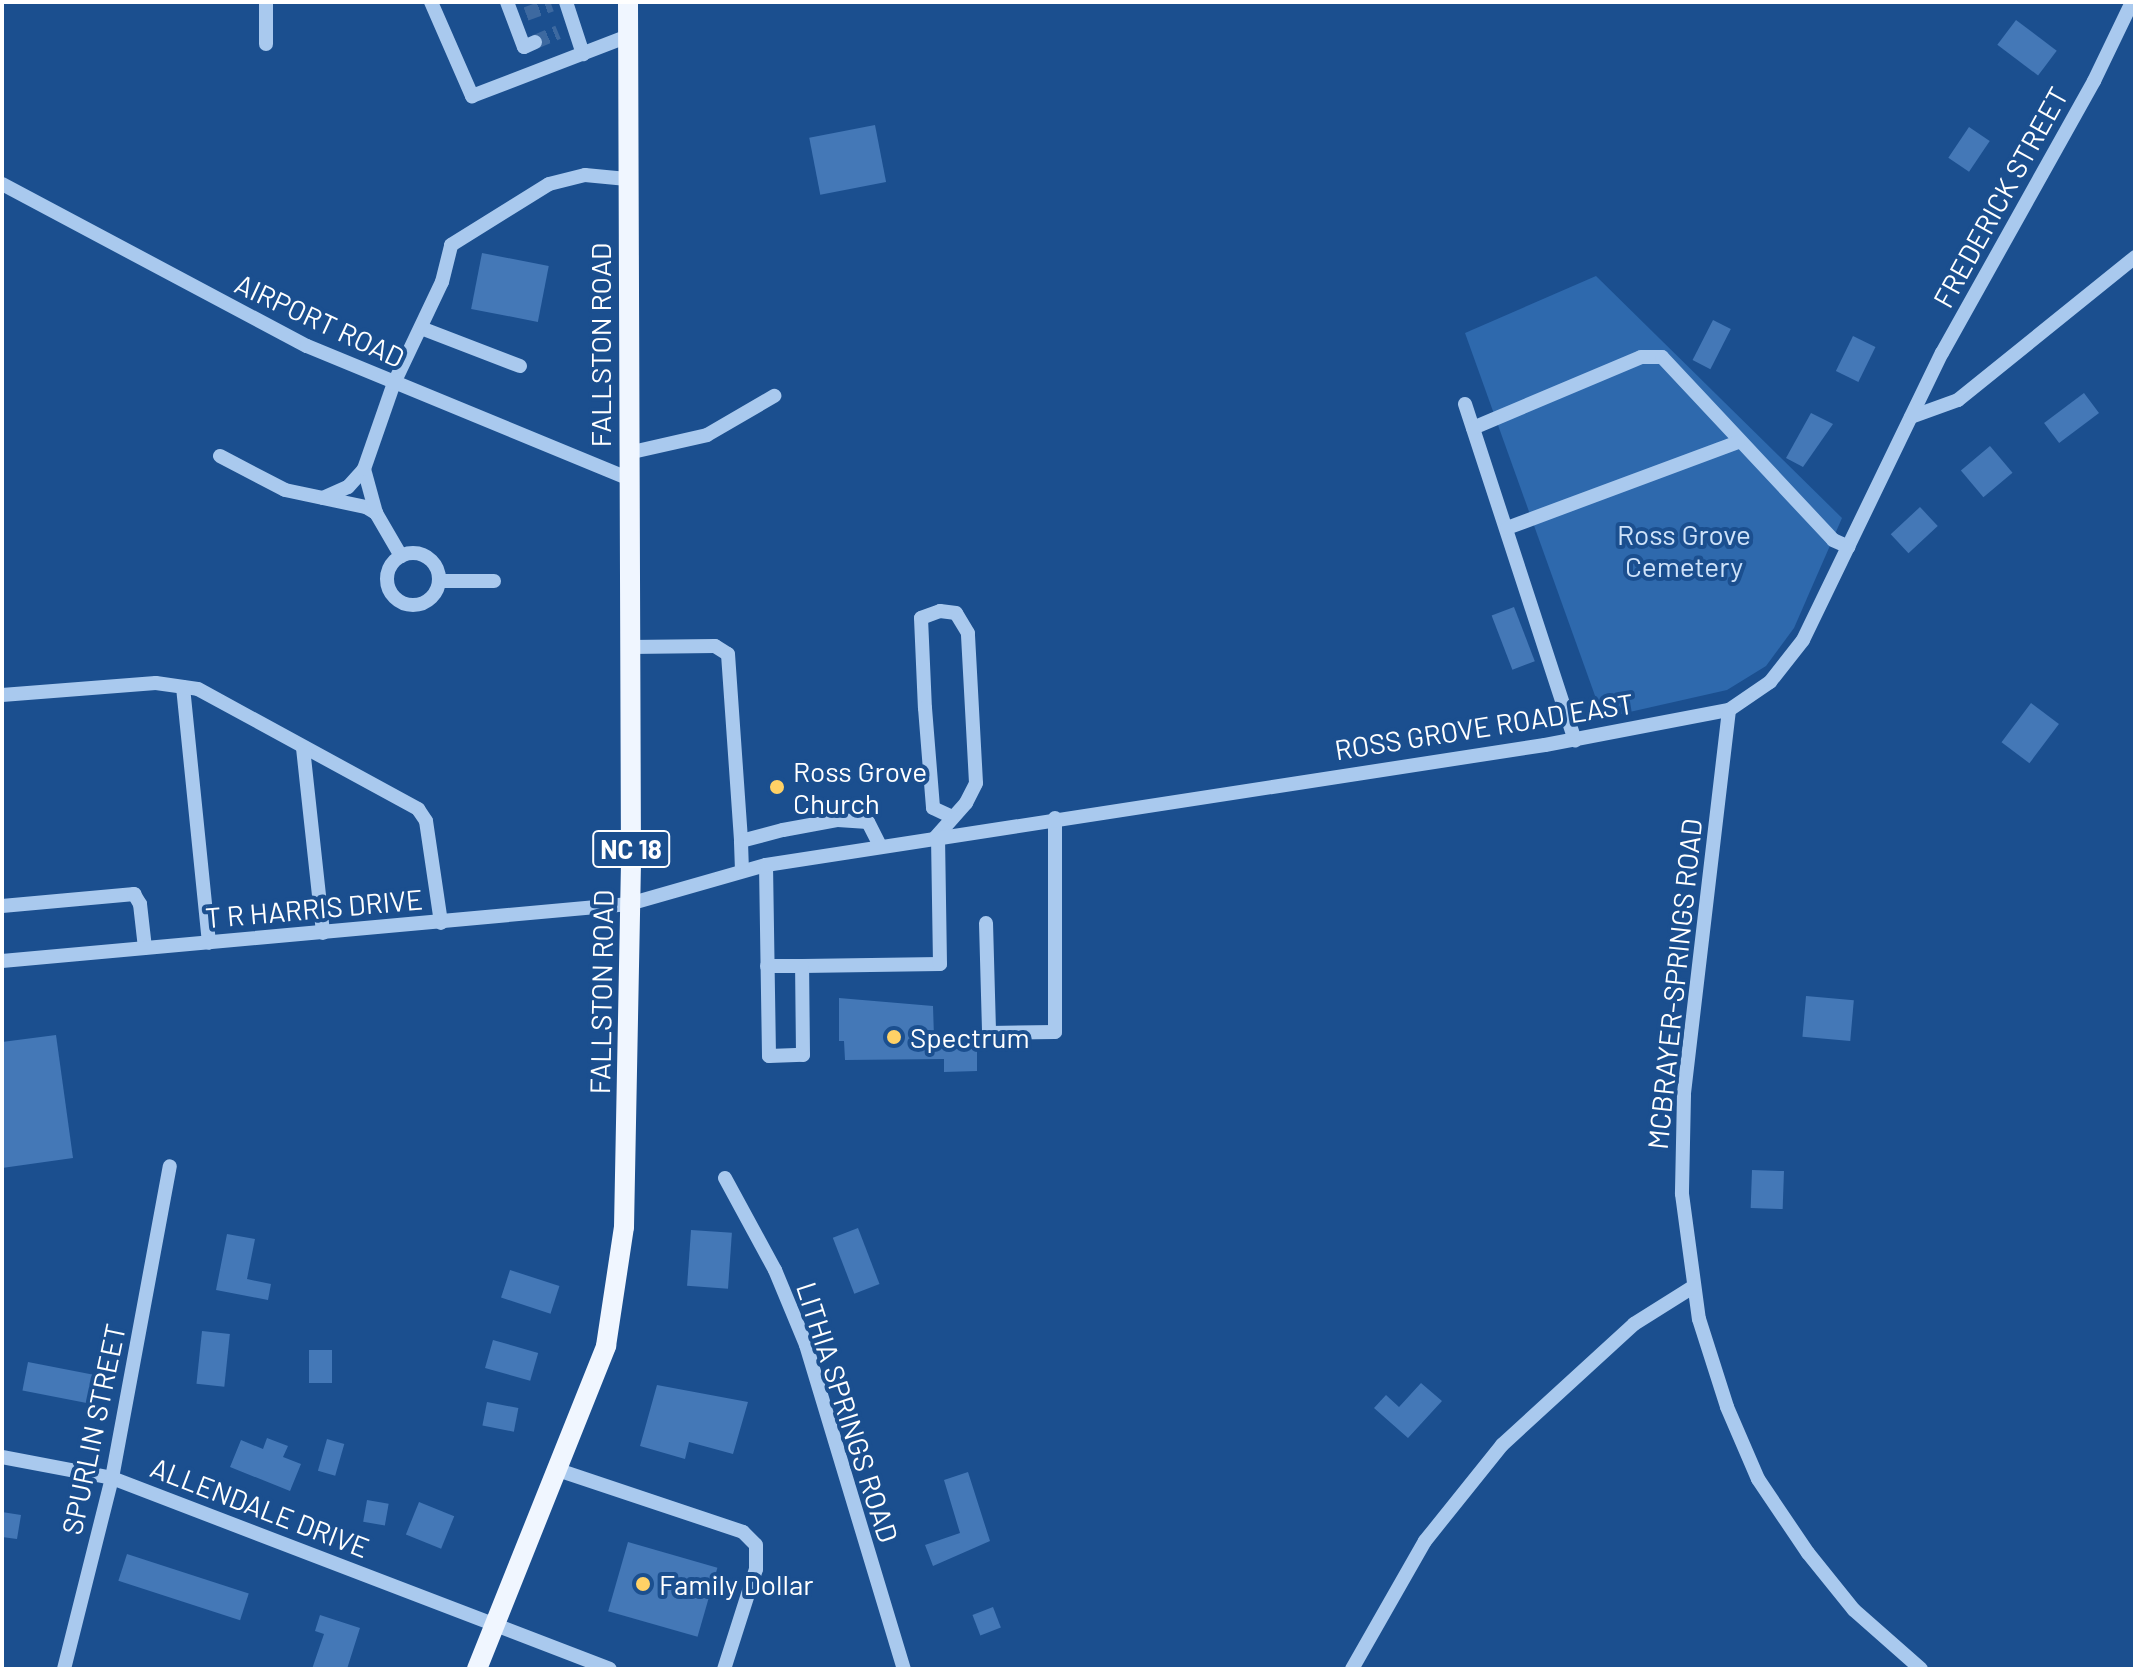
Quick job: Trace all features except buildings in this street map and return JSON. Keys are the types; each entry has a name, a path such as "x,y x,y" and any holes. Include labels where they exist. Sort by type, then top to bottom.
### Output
{"main road":[{"name":"FALLSTON ROAD","path":"477,1669 606,1346 624,1227 630,647 628,2"}],"street":[{"path":"266,2 266,44"},
{"path":"431,2 472,96 628,36"},
{"path":"507,2 520,16 524,47 535,42"},
{"name":"FREDERICK STREET","path":"1911,417 2094,81 2132,2"},
{"path":"559,3 574,26 583,54"},
{"path":"558,32 574,26"},
{"path":"323,498 348,487 364,469 394,383 442,282 451,245 468,230 549,184 585,175 627,179"},
{"name":"AIRPORT ROAD","path":"2,184 237,313 394,383 628,478"},
{"path":"1911,417 1958,400 2135,257"},
{"path":"421,328 520,366"},
{"path":"1473,428 1652,354 1673,368 1738,442 1833,540 1849,547"},
{"path":"628,453 707,435 774,396"},
{"path":"1465,404 1575,740"},
{"name":"ROSS GROVE ROAD EAST","path":"629,904 766,865 1575,740 1729,710 1770,682 1803,640 1911,417"},
{"path":"1507,528 1738,442"},
{"path":"220,456 285,490 356,502 376,513"},
{"path":"364,469 376,513 401,556"},
{"path":"401,556 387,578 396,599 413,605 425,602 439,581"},
{"path":"401,556 426,557 439,581"},
{"path":"439,581 494,581"},
{"path":"767,966 940,964 937,837 952,817 976,783 974,711 965,623 956,613 940,611 921,618 933,808 952,817"},
{"path":"630,647 715,646 728,654 742,871"},
{"path":"2,695 156,683 198,689 418,809 426,821 441,923"},
{"path":"183,687 209,943"},
{"name":"MCBRAYER-SPRINGS ROAD","path":"1729,710 1684,1095 1682,1194 1693,1287 1727,1407 1758,1479 1808,1553 1854,1610 1921,1669"},
{"path":"303,748 323,933"},
{"path":"986,923 989,1033 1055,1032 1055,818"},
{"path":"741,841 838,820 868,822 880,846"},
{"path":"766,865 769,1056 803,1055 802,966"},
{"path":"2,906 134,894 140,904 145,948"},
{"name":"T R HARRIS DRIVE","path":"2,961 629,904"},
{"name":"SPURLIN STREET","path":"64,1669 112,1478 167,1198 170,1166"},
{"name":"LITHIA SPRINGS ROAD","path":"725,1178 775,1270 806,1345 904,1669"},
{"path":"1352,1669 1425,1541 1502,1445 1634,1324 1693,1287"},
{"name":"ALLENDALE DRIVE","path":"2,1457 112,1478 495,1624"},
{"path":"558,1470 743,1532 756,1545 756,1569 724,1669"},
{"path":"495,1624 610,1669"}],"green space":[{"name":"Ross Grove Cemetery","path":"1596,276 1842,518 1794,628 1766,666 1727,690 1603,718 1465,333"}],"tunnel":[{"path":"526,14 551,5"},
{"path":"535,42 558,32"}],"place":[{"name":"Ross Grove Church","path":"777,787"},
{"name":"Spectrum","path":"894,1037"},
{"name":"Family Dollar","path":"643,1584"}]}
